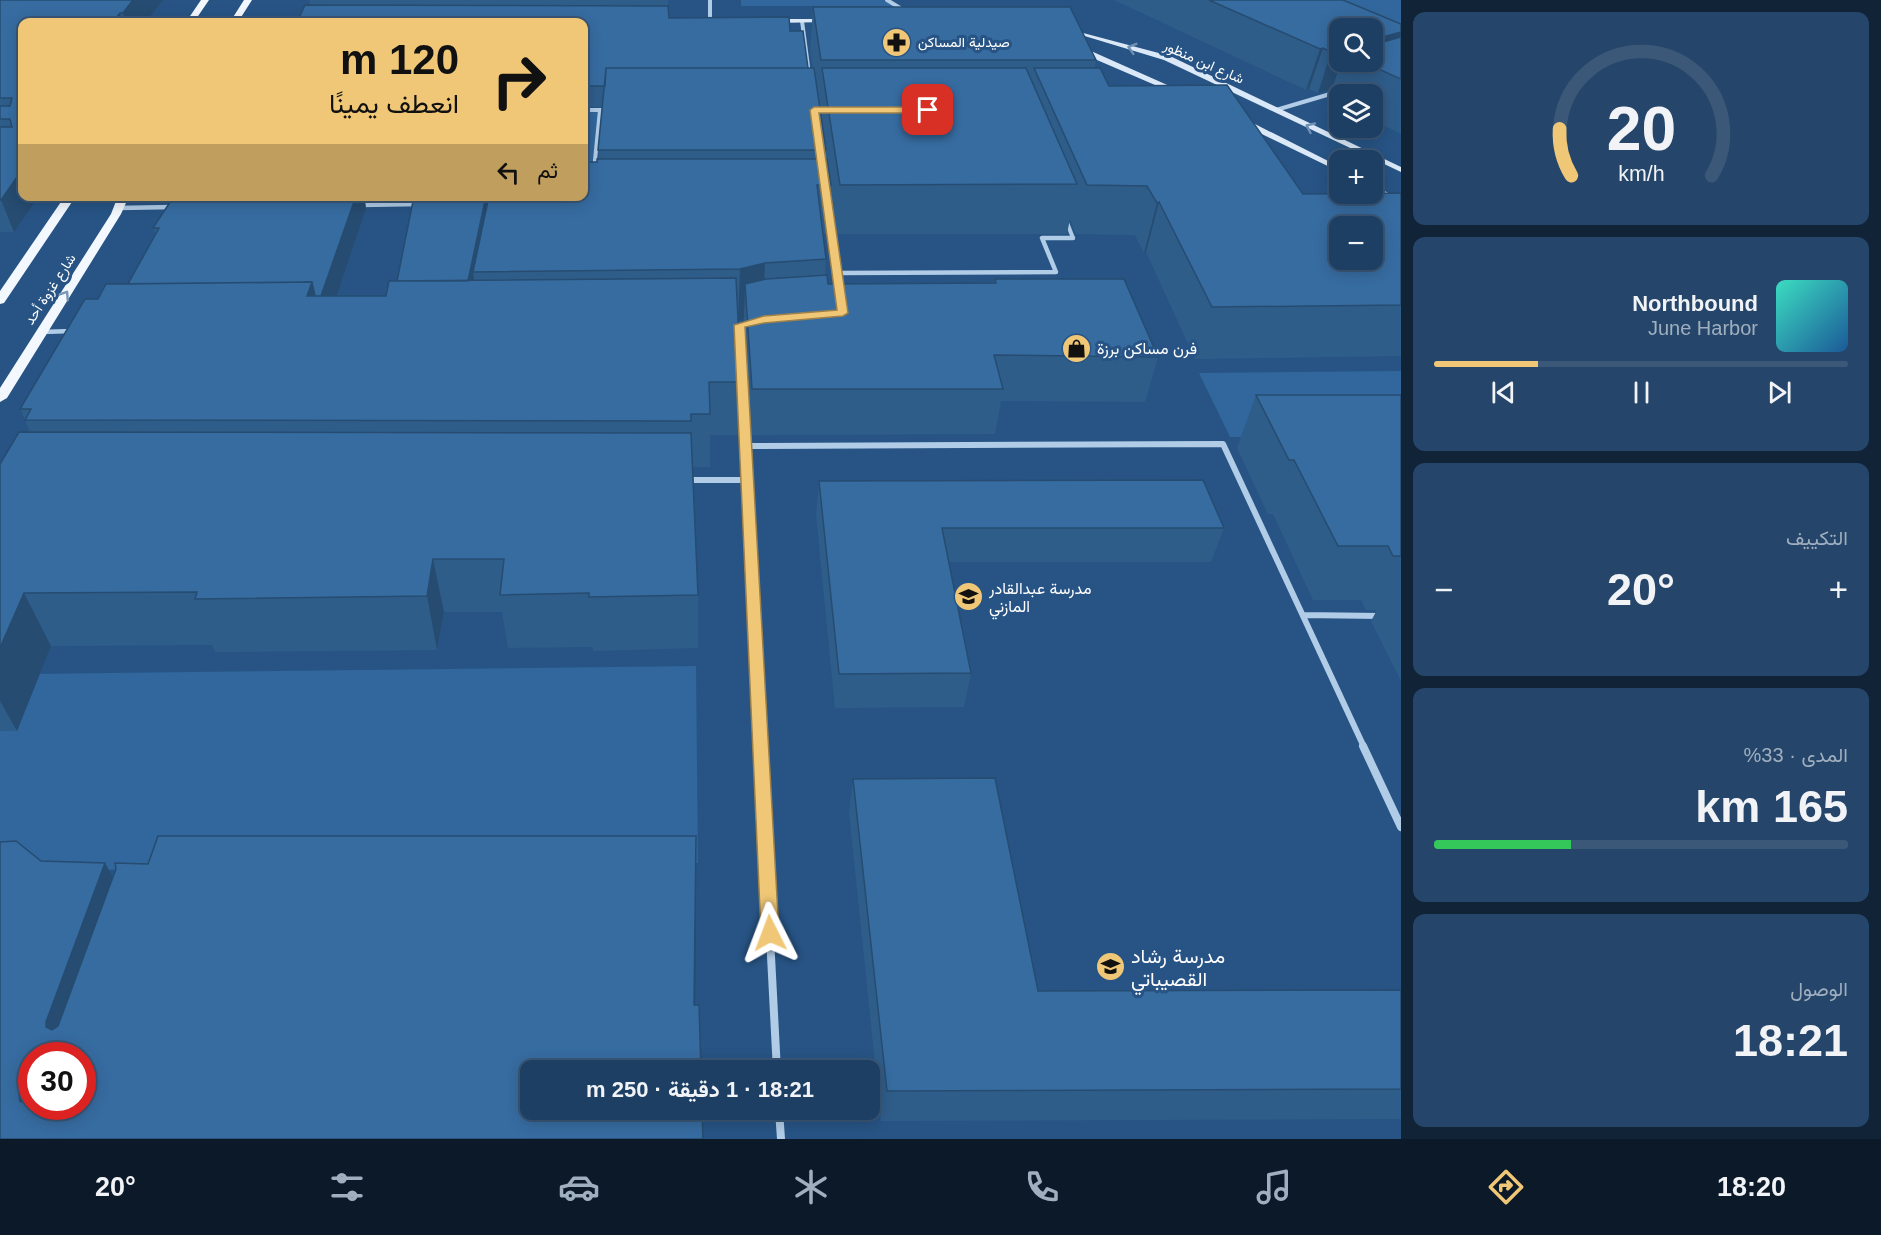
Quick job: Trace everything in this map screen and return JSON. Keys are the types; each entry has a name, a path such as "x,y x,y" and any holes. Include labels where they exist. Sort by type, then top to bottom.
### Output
{"main road":[{"path":"193,18 205,0"},
{"path":"237,18 248,0"},
{"path":"699,21 722,21"},
{"path":"768,21 835,22"},
{"name":"شارع ابن منظور","path":"1062,27 1167,58 1401,170"},
{"path":"1068,45 1188,96"},
{"path":"1231,115 1329,164"},
{"path":"1383,193 1401,202"},
{"path":"0,300 68,201"},
{"name":"شارع غزوة أحد","path":"0,398 116,214 121,201"}],"street":[{"path":"710,0 710,21"},
{"path":"887,0 915,17"},
{"path":"802,21 810,77"},
{"path":"1276,111 1329,95"},
{"path":"588,110 611,110"},
{"path":"593,180 600,110"},
{"path":"827,203 840,293"},
{"path":"356,205 428,204"},
{"path":"117,208 176,207"},
{"path":"837,273 1056,272 1042,238 1073,238"},
{"path":"728,326 748,323"},
{"path":"739,325 776,1060"},
{"path":"41,332 85,330"},
{"path":"746,446 1223,444 1401,826"},
{"path":"676,480 747,480"},
{"path":"1303,615 1390,616"},
{"path":"780,1120 781,1139"}],"lane":[{"path":"1064,217 1073,238"}],"shaded area":[{"path":"741,0 884,0 895,6 741,6"},
{"path":"1340,0 1401,0 1401,47 1383,35 1383,18 1361,18"},
{"path":"588,110 600,110 591,203 588,200"},
{"path":"1401,371 1401,436 1230,437 1199,373"},
{"path":"696,666 698,863 0,871 0,727 25,674"}],"building":[{"path":"0,0 133,0 116,18 18,18 18,176 1,200 0,127 12,127 10,119 0,119 0,106 10,106 12,98 0,98"},
{"path":"1209,0 1343,0 1401,24 1401,32 1383,37 1383,18 1329,18 1329,51"},
{"path":"305,5 668,6 669,18 789,17 790,31 803,31 808,68 606,68 605,86 588,86 588,18 299,18"},
{"path":"813,7 1070,7 1096,60 821,60"},
{"path":"1401,37 1401,79 1383,71 1383,42"},
{"path":"606,68 814,68 826,150 598,150"},
{"path":"822,68 1026,68 1077,184 840,185"},
{"path":"1034,68 1100,68 1109,86 1227,85 1303,194 1329,194 1329,204 1383,204 1383,193 1401,193 1401,305 1212,307 1159,202 1157,203 1147,186 1087,185"},
{"path":"597,159 827,159 831,185 817,185 826,259 765,263 740,269 473,272 488,201 588,201 588,162 597,162"},
{"path":"171,201 354,201 321,296 315,296 312,282 128,284 159,228 153,228"},
{"path":"413,201 485,201 468,281 397,281"},
{"path":"827,275 828,284 996,283 995,279 1124,279 1158,357 994,355 1003,389 752,389 745,284 766,279"},
{"path":"736,278 741,382 709,382 710,414 691,414 691,421 25,420 31,409 20,409 85,299 98,299 106,284 312,282 307,296 386,296 389,281"},
{"path":"1256,395 1401,395 1401,556 1393,556 1388,546 1338,546 1294,460 1289,460"},
{"path":"19,432 691,433 698,595 589,597 589,593 500,595 504,559 433,559 427,596 195,599 197,592 24,593 0,648 0,464"},
{"path":"1203,480 1224,528 942,528 971,673 839,674 819,481"},
{"path":"995,778 1038,991 1401,990 1401,1089 887,1091 853,779"},
{"path":"158,836 696,836 694,1005 699,1005 701,1060 520,1060 520,1120 702,1120 703,1139 0,1139 0,842 16,841 41,861 105,863 46,1022 46,1027 52,1030 58,1026 116,869 115,863 148,864"}],"place":[{"name":"صيدلية المساكن","path":"897,42"},
{"name":"فرن مساكن برزة","path":"1076,348"},
{"name":"مدرسة عبدالقادر المازني","path":"968,597"},
{"name":"مدرسة رشاد القصيباتي","path":"1110,967"}],"route":[{"path":"770,933 739,325 764,320 843,313 814,110 928,110"}]}
